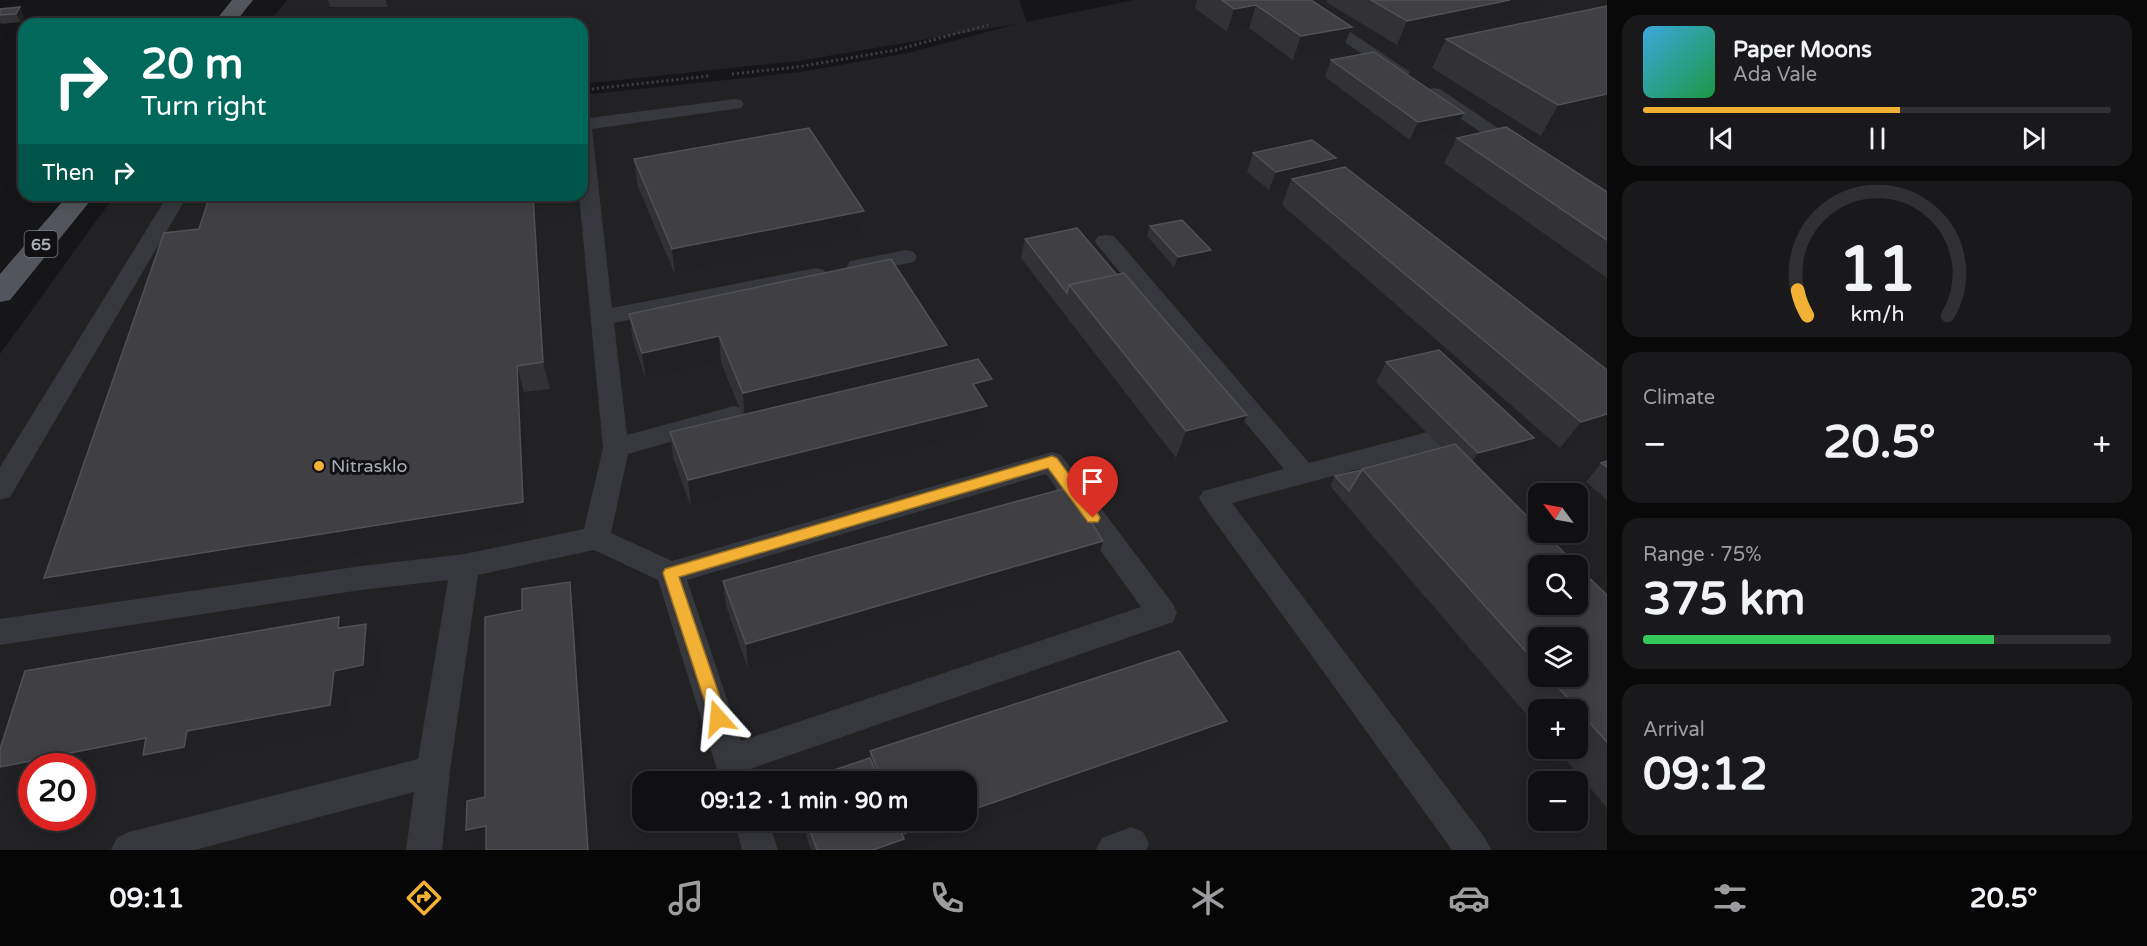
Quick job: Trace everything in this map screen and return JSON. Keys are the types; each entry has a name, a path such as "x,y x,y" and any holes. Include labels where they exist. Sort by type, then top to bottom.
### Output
{"main road":[{"path":"228,18 243,0"},
{"name":"65","path":"0,293 76,201"}],"lane":[{"path":"1303,7 1538,162"},
{"path":"588,125 735,104"},
{"path":"588,184 616,448 596,538"},
{"path":"0,490 174,201"},
{"path":"1106,241 1303,474"},
{"path":"602,318 906,257"},
{"path":"616,448 734,415"},
{"path":"1473,850 1213,498 1428,441 1478,491"},
{"path":"0,632 361,578 465,566 596,538 670,573 1052,462 1162,613 735,771 670,573"},
{"path":"424,850 433,771 465,566"},
{"path":"129,850 433,771"},
{"path":"754,831 760,850"}],"path":[{"path":"729,74 797,67 896,50 988,25"},
{"path":"588,89 718,75"}],"shaded area":[{"path":"287,0 1019,0 1027,22 1134,0 1607,0 1607,850 0,850 0,354 111,201 588,201 588,94 801,72 908,53 1017,24 798,61 588,83 588,18 272,18"}],"building":[{"path":"1222,0 1311,0 1352,27 1301,36 1256,5 1234,9"},
{"path":"1371,0 1510,0 1407,21"},
{"path":"1607,6 1607,94 1558,105 1446,39"},
{"path":"20,7 16,14 0,15 0,9"},
{"path":"1374,52 1464,113 1418,122 1331,60"},
{"path":"1506,127 1607,192 1607,240 1457,138"},
{"path":"809,128 864,211 672,249 634,159"},
{"path":"1312,140 1336,158 1276,172 1253,153"},
{"path":"1345,167 1607,370 1607,414 1581,422 1292,179"},
{"path":"208,201 533,201 543,362 517,366 523,502 44,578 164,233 199,229"},
{"path":"1182,220 1211,250 1178,257 1150,226"},
{"path":"1077,228 1117,275 1069,285 1067,293 1025,239"},
{"path":"891,259 947,345 743,393 719,336 642,353 629,314"},
{"path":"1124,273 1247,415 1186,431 1069,285"},
{"path":"1439,350 1534,438 1478,453 1386,362"},
{"path":"978,359 992,379 973,384 987,406 688,480 670,432"},
{"path":"1455,444 1528,517 1528,543 1555,543 1566,555 1528,555 1528,615 1588,615 1588,577 1607,595 1607,742 1588,721 1588,699 1569,699 1558,687 1588,687 1588,627 1528,627 1528,654 1362,469"},
{"path":"1362,470 1349,491 1335,476"},
{"path":"1070,487 1103,541 746,644 723,581"},
{"path":"570,582 588,850 486,850 486,826 466,830 467,801 485,797 485,617 522,610 522,589"},
{"path":"339,617 338,628 366,624 363,665 334,671 330,705 187,731 184,747 143,755 146,738 70,753 18,753 18,763 0,767 0,749 25,671"},
{"path":"1179,651 1227,721 977,808 977,771 878,771 870,751"},
{"path":"870,758 875,771 831,771"},
{"path":"810,831 901,831 904,839 873,850 817,850"}],"place":[{"name":"Nitrasklo","path":"319,466"}],"route":[{"path":"718,718 670,573 1052,462 1093,518"}]}
